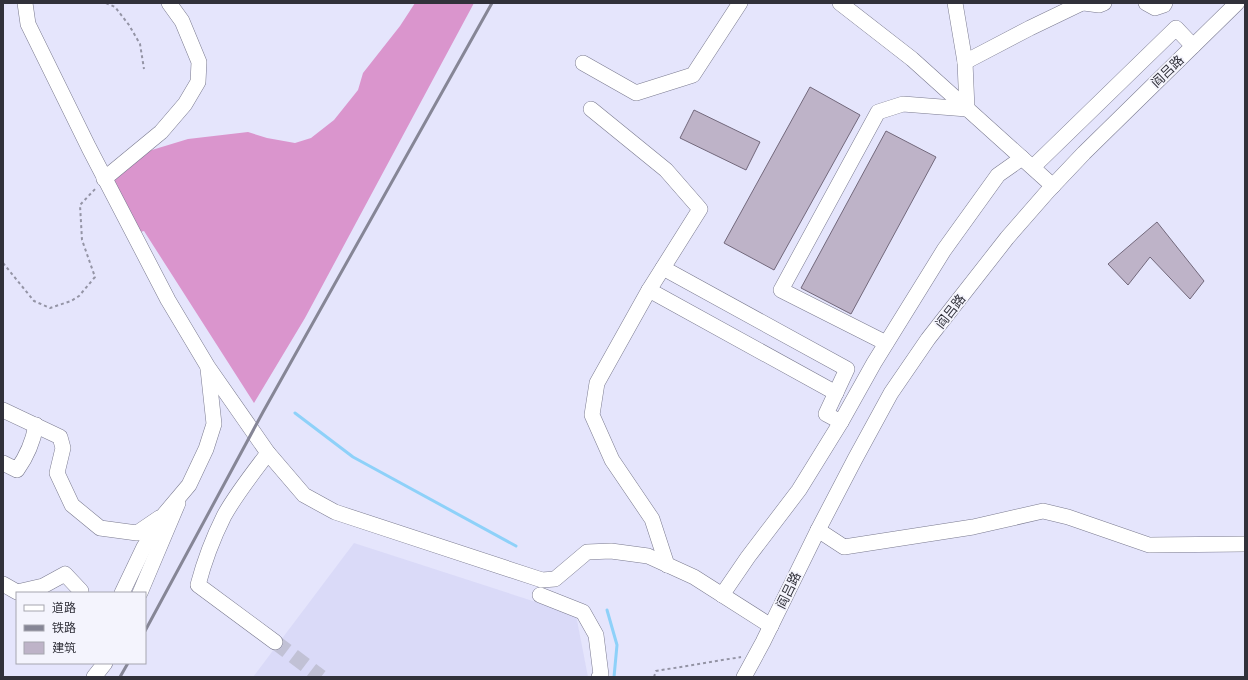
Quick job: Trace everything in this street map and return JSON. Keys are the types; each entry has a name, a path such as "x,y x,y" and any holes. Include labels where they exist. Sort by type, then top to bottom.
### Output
{"street":[{"path":"25,3 28,24 104,179 168,300 208,367 268,453 304,495 335,512 542,580 555,579 587,552 611,551 648,556 694,577 771,626"},
{"path":"104,179 161,132 185,104 198,82 199,62 182,21 169,3"},
{"path":"583,63 636,93 693,75 740,3"},
{"path":"840,3 912,59 1053,186"},
{"path":"955,3 965,62 967,109"},
{"path":"965,62 1030,28 1083,3 1099,5 1104,3"},
{"path":"1146,3 1155,8 1166,3"},
{"name":"阎吕路","path":"745,677 818,530 891,393 928,339 1007,238 1053,186 1084,153 1237,3"},
{"path":"722,595 748,556 799,490 841,422 886,343 944,250 998,175 1028,163 1176,28 1193,46"},
{"path":"886,343 780,290 878,112 903,104 967,109"},
{"path":"591,108 666,170 700,209 663,268 597,383 592,415 612,460 652,519 667,565"},
{"path":"663,268 847,369 826,414 841,422"},
{"path":"650,290 836,393"},
{"path":"122,592 144,547 162,517 189,485 206,449 214,424 208,367"},
{"path":"3,410 60,437 63,448 57,473 72,506 100,528 137,533 162,517"},
{"path":"3,463 17,470 26,458 34,439 36,425"},
{"path":"268,453 224,516 202,566 198,585 275,642"},
{"path":"140,592 176,512 181,495"},
{"path":"818,530 844,547 973,527 1043,511 1068,517 1150,545 1245,544"},
{"path":"3,584 17,592 43,586 65,574 81,592"},
{"path":"3,599 16,592"},
{"path":"540,595 583,612 596,635 600,677"},
{"path":"94,677 104,664"}],"path":[{"path":"106,3 115,7 129,25 140,44 144,70"},
{"path":"3,263 34,301 50,308 71,301 79,296 95,278 82,240 80,205 104,179"},
{"path":"654,677 656,671 756,655"}],"shaded area":[{"path":"415,3 474,3 305,318 254,403 144,231 131,234 97,174 142,153 188,139 248,132 267,138 295,143 311,138 334,120 358,90 363,73 400,26"},
{"path":"354,543 576,615 588,677 253,677"}],"building":[{"path":"810,87 860,115 774,270 724,243"},
{"path":"694,110 760,142 746,170 680,138"},
{"path":"886,131 936,157 851,314 801,288"},
{"path":"1157,222 1204,281 1190,299 1150,257 1128,285 1108,264"}],"waterway":[{"path":"295,413 353,457 516,546"},
{"path":"607,610 617,645 614,677"}],"tunnel":[{"path":"275,642 321,677"}],"railway":[{"path":"146,629 263,412 492,3"},
{"path":"120,677 127,664"}]}
